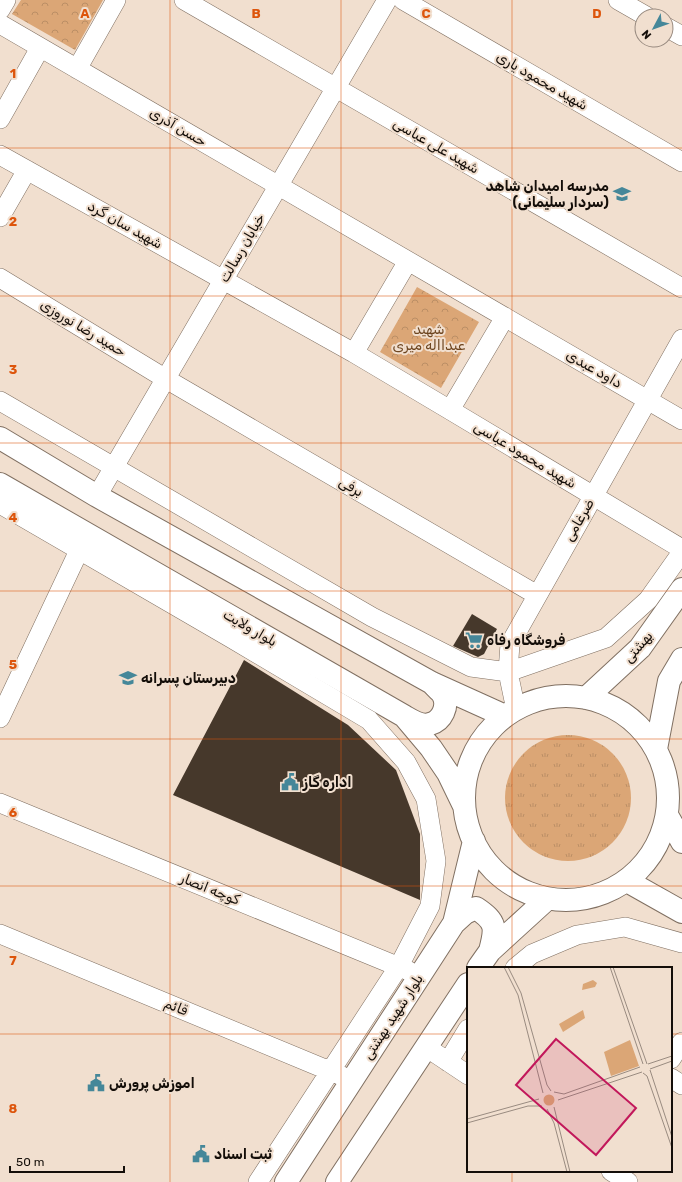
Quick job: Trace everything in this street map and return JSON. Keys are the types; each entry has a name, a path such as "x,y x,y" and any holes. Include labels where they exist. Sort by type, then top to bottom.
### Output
{"main road":[{"path":"0,438 97,496 432,683 510,713"},
{"name":"بلوار ولایت","path":"0,484 83,542 404,716 431,748 448,773 464,808"},
{"name":"بهشتی","path":"586,698 640,648 682,589"},
{"path":"656,749 669,681 682,659"},
{"path":"404,716 417,723 430,725 441,718 446,707 443,695 432,683"},
{"path":"561,696 586,698 607,704 626,716 643,730 656,749 666,778 668,793 667,815 662,834 653,852 641,868 626,881 602,894 582,899 547,899 520,890 501,877 486,861 474,841 464,808 467,773 481,741 510,713 536,700 561,696"},
{"path":"667,815 682,842"},
{"name":"بلوار شهید بهشتی","path":"286,1182 454,923 474,841"},
{"path":"626,881 682,912"},
{"path":"484,959 547,899"},
{"path":"454,923 465,913 476,908 489,917 495,932 484,959"},
{"path":"337,1182 467,986"}],"street":[{"path":"0,10 6,0"},
{"path":"77,69 116,0"},
{"name":"شهید علی عباسی","path":"184,0 682,288"},
{"name":"خیابان رسالت","path":"97,496 387,0"},
{"name":"شهید محمود یاری","path":"403,0 682,162"},
{"path":"618,0 634,9"},
{"name":"حسن آذری","path":"0,24 408,261"},
{"path":"0,119 40,48"},
{"name":"شهید سان گرد","path":"0,155 223,280"},
{"path":"0,217 27,170"},
{"path":"223,280 354,353 408,261"},
{"name":"داود عبدی","path":"408,261 682,420"},
{"name":"حمید رضا نوروزی","path":"0,278 166,379"},
{"path":"450,410 505,317"},
{"name":"ضرغامی","path":"510,713 508,672 510,644 682,339"},
{"name":"شهید محمود عباسی","path":"354,353 682,551"},
{"name":"برفی","path":"166,379 537,595"},
{"path":"0,401 372,617 471,667 508,672 606,638 648,600 682,551"},
{"path":"0,504 83,542 369,720 406,762 426,799 436,861 430,906 399,966 332,1071 258,1182"},
{"path":"0,718 83,542"},
{"name":"کوچه انصار","path":"0,803 399,966 419,976"},
{"path":"517,967 532,954 577,935 618,928 625,928 682,943"},
{"name":"قائم","path":"0,934 332,1071 352,1081"},
{"path":"448,1062 467,1031"},
{"path":"672,1057 682,1042"},
{"path":"426,1047 467,1074"},
{"path":"672,1079 682,1085"},
{"path":"613,1172 628,1182"}],"green space":[{"path":"21,0 103,0 75,50 12,14"},
{"name":"شهید عبدااله میری","path":"417,287 479,322 441,388 380,352"},
{"path":"568,735 592,740 603,746 616,758 626,774 631,798 626,822 620,833 608,846 592,856 568,861 544,856 533,850 520,838 510,822 505,798 510,774 516,763 528,750 544,740"}],"building":[{"name":"فروشگاه رفاه","path":"472,614 497,629 484,654 478,657 453,646"},
{"name":"اداره گاز","path":"244,660 348,725 396,770 420,834 420,900 173,795"}],"place":[{"name":"مدرسه امیدان شاهد (سردار سلیمانی)","path":"622,194"},
{"name":"فروشگاه رفاه","path":"474,640"},
{"name":"دبیرستان پسرانه","path":"128,678"},
{"name":"اداره گاز","path":"290,782"},
{"name":"اموزش پرورش","path":"96,1083"},
{"name":"ثبت اسناد","path":"201,1154"}]}
